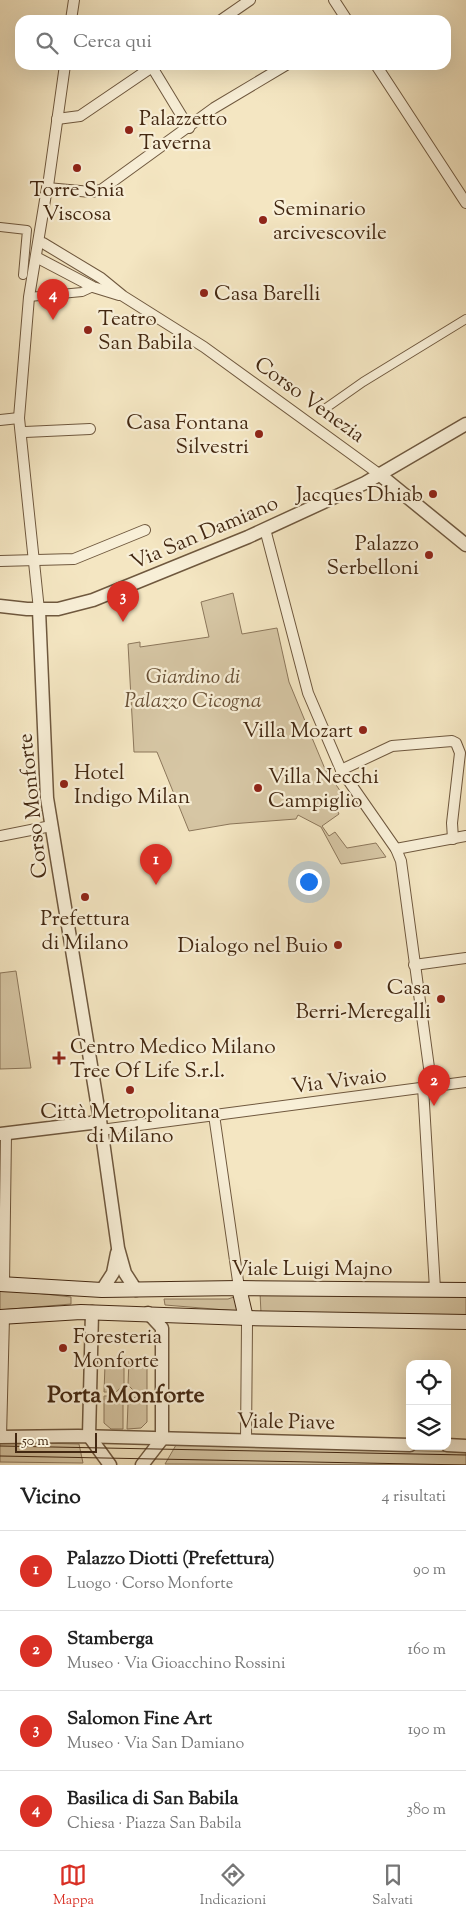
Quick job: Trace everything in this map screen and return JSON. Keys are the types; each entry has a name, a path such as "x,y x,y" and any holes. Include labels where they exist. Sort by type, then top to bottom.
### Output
{"main road":[{"name":"Viale Luigi Majno","path":"2,1284 102,1290 239,1288 466,1290"},
{"path":"239,1288 246,1318"},
{"path":"92,1312 102,1290"},
{"path":"136,1290 148,1313"},
{"path":"2,1317 92,1312 246,1318 466,1322"}],"street":[{"path":"72,15 74,0"},
{"path":"228,15 250,0"},
{"path":"334,0 344,15"},
{"path":"36,257 38,232 47,188 64,70"},
{"path":"57,119 80,116 148,70"},
{"path":"156,70 189,128"},
{"path":"47,188 97,192 189,128 214,108 278,70"},
{"path":"379,70 466,203"},
{"path":"36,257 43,243 47,188"},
{"path":"0,227 27,230 23,275"},
{"name":"Corso Venezia","path":"43,243 102,278 122,296 204,347 379,474 466,545"},
{"name":"Corso Venezia","path":"36,257 93,288 122,296"},
{"name":"Corso Monforte","path":"36,257 29,297 19,418 39,610 46,780 101,1125 118,1248 125,1273 136,1290"},
{"path":"29,297 82,292 93,288"},
{"path":"326,408 363,382 413,354 466,319"},
{"path":"0,420 19,418"},
{"name":"Via San Damiano","path":"0,606 39,610 79,605 265,529 379,474 466,424"},
{"path":"25,432 90,429"},
{"path":"265,529 308,693 341,770 396,849 401,862 430,1075 423,1087 435,1289"},
{"path":"0,561 74,559 145,530"},
{"path":"341,770 392,746 452,741 459,746 452,823 453,838"},
{"path":"0,836 52,826"},
{"path":"396,849 466,836"},
{"path":"414,965 466,958"},
{"name":"Via Vivaio","path":"101,1125 157,1122 466,1082"},
{"path":"214,1115 239,1288"},
{"path":"2,1284 3,1134 101,1125"},
{"name":"Corso Monforte","path":"102,1290 113,1273 118,1248"},
{"path":"92,1312 89,1436 110,1465"},
{"path":"142,1465 162,1439 162,1328 148,1313"},
{"path":"0,1436 2,1317"},
{"path":"246,1318 246,1440"},
{"name":"Viale Piave","path":"0,1436 89,1436 406,1444"},
{"path":"451,1446 466,1446"}],"green space":[{"name":"Giardino di Palazzo Cicogna","path":"233,593 242,634 277,628 289,682 325,769 348,802 337,810 339,814 322,826 329,836 335,832 347,848 376,843 386,857 341,864 321,827 298,815 296,819 230,824 189,831 157,752 134,752 128,644 140,642 140,647 209,637 201,602"},
{"path":"16,971 31,1068 0,1069 0,973"},
{"path":"0,1289 71,1297 71,1304 0,1310"},
{"path":"260,1293 466,1295 466,1315 261,1313"},
{"path":"234,1297 238,1311 165,1305 164,1299 228,1299"},
{"path":"110,1360 124,1360 124,1385 116,1392 104,1392 105,1365"},
{"path":"129,1360 143,1360 147,1364 147,1392 135,1392 128,1385"},
{"path":"104,1396 116,1396 123,1404 123,1429 111,1429 104,1423"},
{"path":"135,1397 147,1397 147,1422 141,1428 127,1429 128,1404"},
{"path":"0,1442 79,1444 83,1463 0,1462"},
{"path":"176,1445 466,1452 466,1465 165,1464"}],"tram line":[{"path":"0,1446 466,1455"},
{"path":"0,1456 466,1465"}],"place":[{"name":"Palazzetto Taverna","path":"129,130"},
{"name":"Torre Snia Viscosa","path":"77,168"},
{"name":"Seminario arcivescovile","path":"263,220"},
{"name":"Casa Barelli","path":"204,293"},
{"name":"Basilica di San Babila","path":"53,320"},
{"name":"Teatro San Babila","path":"88,330"},
{"name":"Casa Fontana Silvestri","path":"259,434"},
{"name":"Jacques Dhiab","path":"433,494"},
{"name":"Palazzo Serbelloni","path":"429,555"},
{"name":"Salomon Fine Art","path":"123,622"},
{"name":"Villa Mozart","path":"363,730"},
{"name":"Hotel Indigo Milan","path":"64,784"},
{"name":"Villa Necchi Campiglio","path":"258,788"},
{"name":"Palazzo Diotti (Prefettura)","path":"156,885"},
{"name":"Prefettura di Milano","path":"85,897"},
{"name":"Dialogo nel Buio","path":"338,945"},
{"name":"Casa Berri-Meregalli","path":"441,999"},
{"name":"Centro Medico Milano Tree Of Life S.r.l.","path":"59,1058"},
{"name":"Città Metropolitana di Milano","path":"130,1090"},
{"name":"Stamberga","path":"434,1106"},
{"name":"Foresteria Monforte","path":"63,1348"}],"district":[{"name":"Porta Monforte","path":"126,1394"}]}
